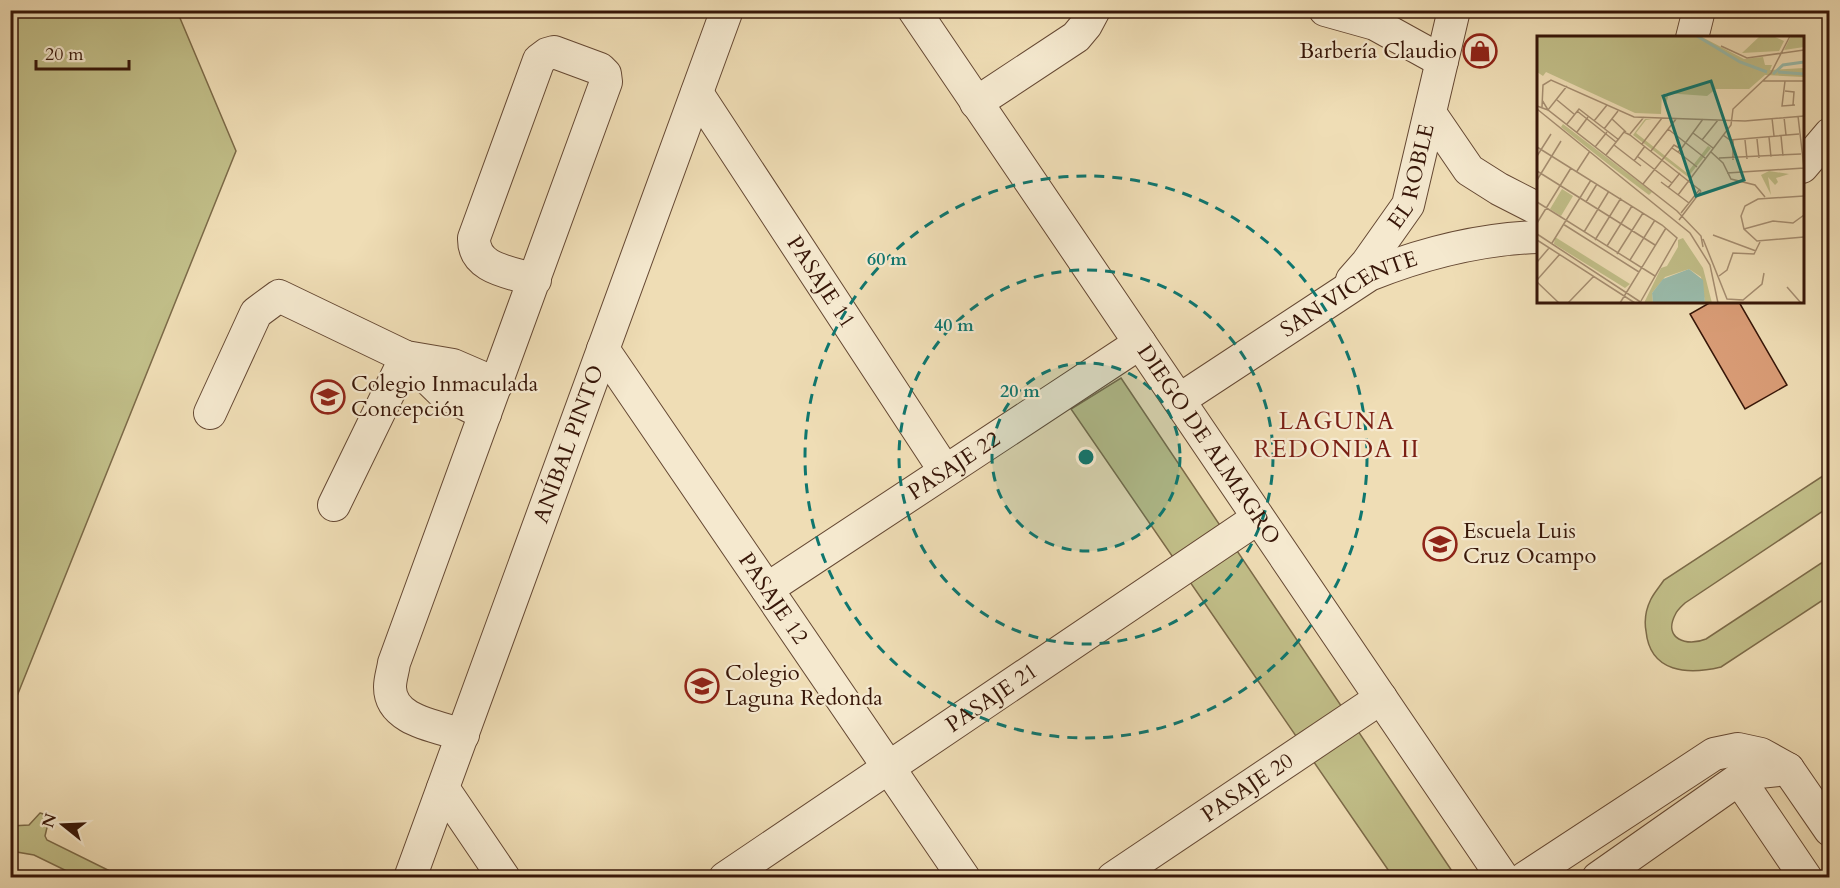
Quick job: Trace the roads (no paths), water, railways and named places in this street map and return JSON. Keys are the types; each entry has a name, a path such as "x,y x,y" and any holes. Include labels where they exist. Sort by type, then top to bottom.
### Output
{"street":[{"name":"ANÍBAL PINTO","path":"410,878 727,10"},
{"name":"DIEGO DE ALMAGRO","path":"914,10 1503,878"},
{"path":"976,103 1076,37 1094,10"},
{"path":"1325,10 1375,24 1442,61"},
{"name":"EL ROBLE","path":"1340,293 1367,263 1408,205 1454,10"},
{"path":"1692,36 1699,10"},
{"path":"466,725 406,690 399,681 394,663 535,280 606,82 605,74 600,69 554,52 539,60 474,238 474,249 479,259 487,265 535,280"},
{"name":"PASAJE 11","path":"697,93 945,471"},
{"name":"EL ROBLE","path":"1430,113 1469,170 1499,189 1537,208"},
{"path":"1804,166 1830,134"},
{"name":"SAN VICENTE","path":"1179,400 1370,275 1429,253 1484,242 1537,237"},
{"path":"210,413 256,313 279,296 406,357 453,365 497,384"},
{"name":"PASAJE 22","path":"767,589 1140,343"},
{"name":"PASAJE 12","path":"603,349 964,878"},
{"path":"406,357 443,393 485,414"},
{"path":"334,505 406,357"},
{"name":"PASAJE 21","path":"725,878 1258,518"},
{"name":"PASAJE 20","path":"1113,878 1381,698"},
{"path":"1526,878 1714,754 1738,749 1761,754 1788,769 1830,830"},
{"path":"1598,878 1739,779 1759,772 1788,769"},
{"path":"1739,779 1806,878"},
{"path":"443,788 504,878"}],"place":[{"name":"Barbería Claudio","path":"1480,51"},
{"name":"Colegio Inmaculada Concepción","path":"328,397"},
{"name":"Escuela Luis Cruz Ocampo","path":"1440,544"},
{"name":"Colegio Laguna Redonda","path":"702,686"}],"district":[{"name":"LAGUNA REDONDA II","path":"1337,435"}]}
